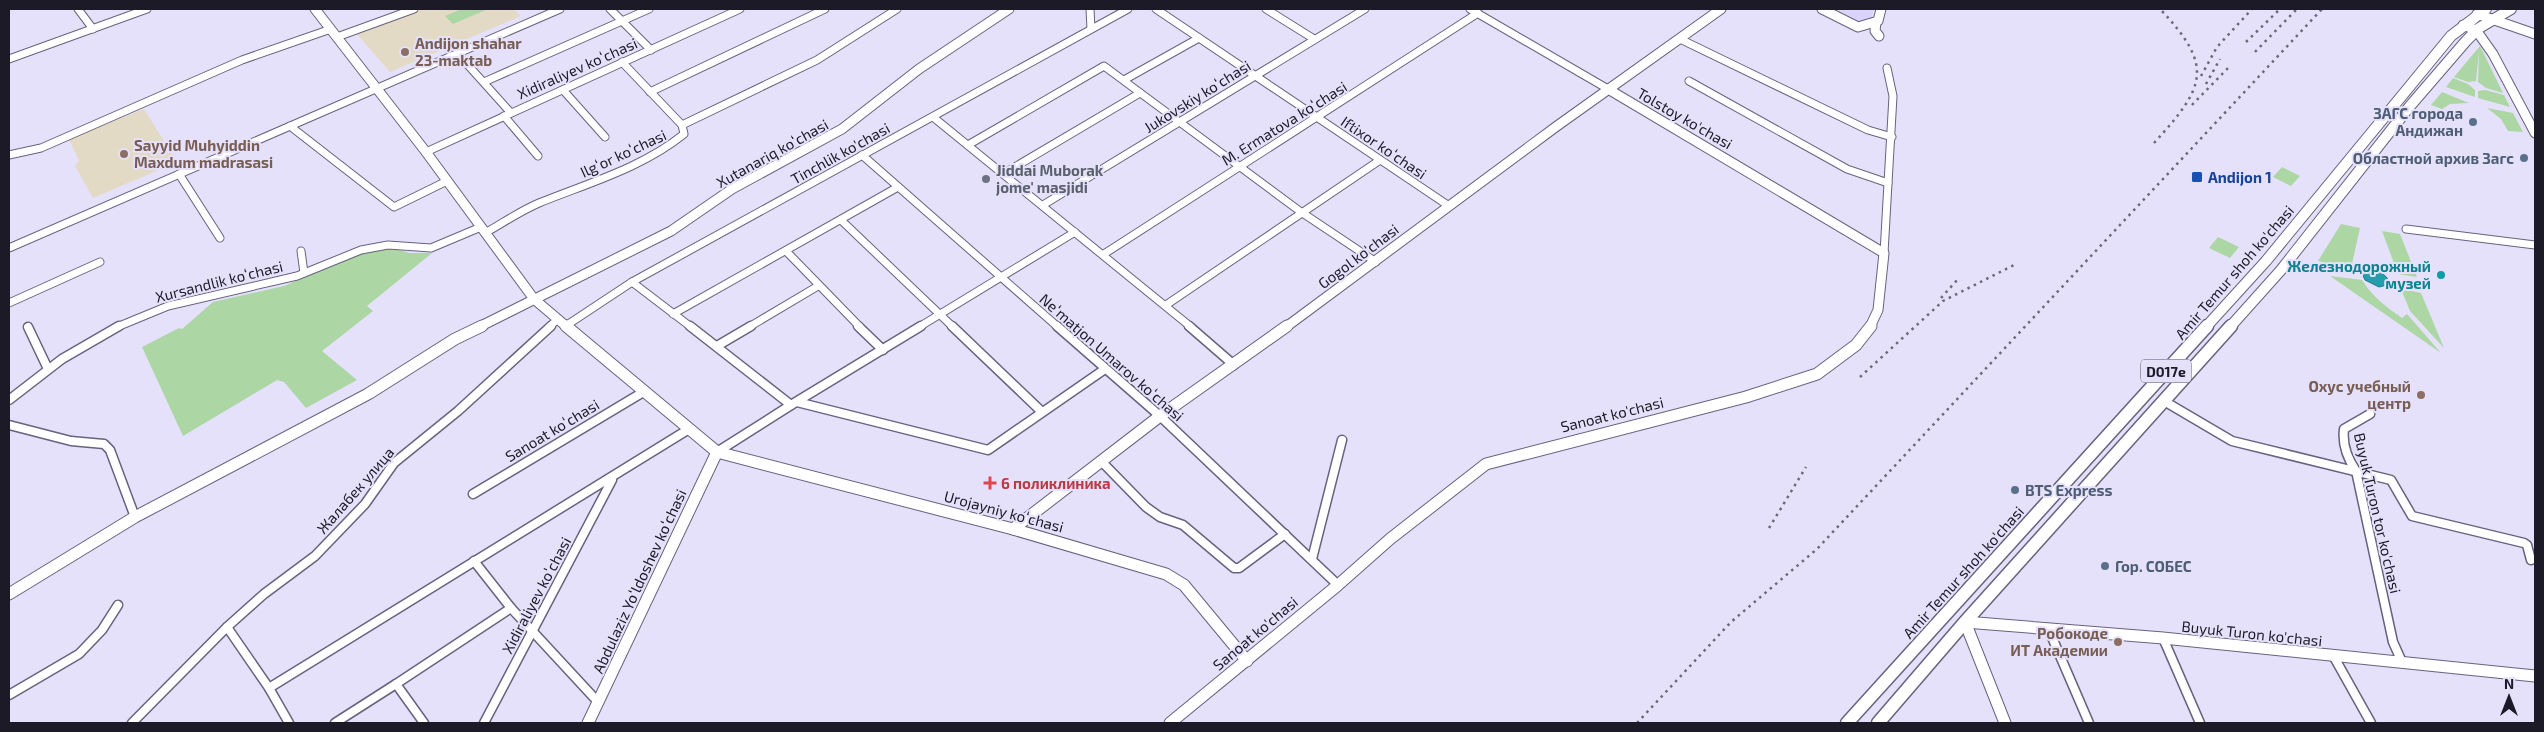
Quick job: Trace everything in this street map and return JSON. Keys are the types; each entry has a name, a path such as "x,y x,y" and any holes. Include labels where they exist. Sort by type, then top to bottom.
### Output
{"main road":[{"path":"314,9 331,28 426,152 534,299 717,452"},
{"name":"Xutanariq koʻchasi","path":"9,594 135,517 368,394 455,338 671,231 732,189 842,129 919,69 1009,9"},
{"name":"Gogol ko'chasi","path":"1013,528 1160,416 1376,262 1608,89 1721,9"},
{"path":"1822,9 1858,27 1876,22"},
{"path":"1878,36 1875,31 1876,22 1879,20 1881,9"},
{"name":"D017e","path":"1878,723 1965,622 2281,270 2410,106 2476,30 2511,9"},
{"path":"2482,11 2490,20 2535,34"},
{"name":"Amir Temur shoh ko'chasi","path":"1847,723 1948,609 2266,261 2427,63 2463,25 2482,11"},
{"path":"2463,25 2476,30 2494,54 2535,133"},
{"name":"Tolstoy ko'chasi","path":"1608,89 1884,253"},
{"name":"Sanoat ko'chasi","path":"1170,723 1338,585 1390,539 1486,464 1746,397 1817,374 1856,345 1868,332 1878,310 1884,253"},
{"path":"2266,261 2281,270"},
{"name":"Urоjayniy koʻchasi","path":"717,452 1013,528 1166,574 1184,585 1247,661"},
{"name":"Abdulaziz Yoʻldoshev koʻchasi","path":"588,723 717,452"},
{"path":"1948,609 1965,622 2005,723"},
{"name":"Buyuk Turon ko'chasi","path":"1965,622 2163,638 2334,657 2535,676"}],"street":[{"path":"78,9 93,29"},
{"path":"9,59 147,9"},
{"path":"337,37 414,9"},
{"path":"9,248 560,9"},
{"path":"610,9 651,50"},
{"path":"484,82 649,9"},
{"name":"Xidiraliyev koʻchasi","path":"426,152 740,9"},
{"path":"650,92 825,9"},
{"path":"682,124 816,60 897,9"},
{"path":"1090,9 1091,29"},
{"name":"Tinchlik ko'chasi","path":"567,325 632,282 1128,9"},
{"name":"Iftixor koʻchasi","path":"1156,9 1449,206"},
{"path":"1266,9 1314,39"},
{"name":"Jukovskiy koʻchasi","path":"1043,205 1364,9"},
{"name":"Tolstoy ko'chasi","path":"1470,9 1608,89"},
{"name":"M. Ermatova koʻchasi","path":"1104,254 1478,13"},
{"path":"9,155 41,148 242,60 331,28"},
{"path":"1124,80 1199,38"},
{"path":"1680,39 1868,130 1892,137"},
{"path":"458,54 511,113"},
{"name":"Ilgʻor koʻchasi","path":"483,230 536,204 627,168 667,148 682,138 684,134 682,124 622,62"},
{"path":"968,145 1104,66 1301,212 1376,262"},
{"name":"Sanoat ko'chasi","path":"1884,253 1892,137 1893,90 1887,68"},
{"path":"1689,81 1848,169 1888,183"},
{"path":"563,90 605,137"},
{"path":"1003,174 1140,93"},
{"path":"504,116 538,156"},
{"path":"933,117 1166,305 1234,365"},
{"path":"290,126 394,207 447,181"},
{"name":"Neʻmatjon Umarov koʻchasi","path":"862,155 999,277 1160,416 1338,585"},
{"path":"1166,305 1380,160"},
{"path":"179,174 220,238"},
{"path":"674,314 898,187"},
{"path":"841,220 1042,412"},
{"path":"2406,229 2535,245"},
{"name":"Xursandlik koʻchasi","path":"9,400 28,382 114,329 166,306 261,287 304,273 348,254 384,245 426,249 444,245 483,230"},
{"path":"717,452 1075,232"},
{"path":"301,250 304,273"},
{"path":"786,251 818,286 883,350"},
{"path":"9,303 100,262"},
{"path":"632,282 794,404 986,450 1105,369"},
{"path":"717,346 818,286"},
{"name":"Жалабек улица","path":"132,723 226,627 264,594 315,556 365,504 394,463 458,411 558,319"},
{"path":"28,327 48,369"},
{"name":"Sanoat koʻchasi","path":"473,494 646,391"},
{"path":"2164,401 2232,441 2392,481 2412,516 2524,543 2531,560"},
{"name":"Buyuk Turon tor ko'chasi","path":"2370,414 2344,429 2343,436 2349,462 2356,471 2394,642 2402,662"},
{"path":"9,425 71,441 104,444 110,450 135,517"},
{"path":"268,688 474,561 612,480 689,429"},
{"path":"1312,559 1342,440"},
{"path":"1101,461 1146,507 1160,517 1183,525 1234,568 1239,568 1285,534"},
{"name":"Xidiraliyev koʻchasi","path":"484,723 612,480"},
{"path":"474,561 532,632 598,702"},
{"path":"9,695 79,654 102,630 118,605"},
{"path":"335,723 511,608"},
{"path":"226,627 268,688 289,723"},
{"path":"2048,628 2089,723"},
{"path":"2163,638 2200,723"},
{"path":"2334,657 2371,723"},
{"path":"396,684 424,723"}],"shaded area":[{"name":"Andijon shahar 23-maktab","path":"419,9 514,9 521,16 390,72 356,33 400,14"},
{"path":"1836,9 1873,9 1871,27"},
{"name":"Sayyid Muhyiddin Maxdum madrasasi","path":"144,109 177,162 93,198 75,166 79,161 69,139"}],"green space":[{"path":"462,9 488,9 453,24 445,16"},
{"path":"2480,46 2503,93 2486,88 2478,82 2479,51 2476,81 2468,82 2454,77"},
{"path":"2453,78 2468,84 2475,90 2475,97 2446,87"},
{"path":"2485,90 2504,95 2510,107 2478,98 2478,91"},
{"path":"2442,92 2469,103 2450,104 2442,109 2431,105"},
{"path":"2487,108 2513,113 2523,132 2508,131 2501,119"},
{"path":"2282,167 2300,176 2291,186 2273,177"},
{"path":"2341,224 2360,228 2351,268 2318,261"},
{"path":"2382,231 2400,234 2417,277 2398,274"},
{"path":"2218,237 2239,247 2230,258 2209,248"},
{"path":"391,248 410,253 432,253 367,306 373,311 322,351 357,380 306,408 284,382 277,380 183,436 142,347 179,328 182,329 213,302 284,286 359,254"},
{"path":"2330,276 2362,280 2390,310 2402,318 2407,314 2441,353"},
{"path":"2401,289 2421,293 2444,348 2410,311"}],"water":[{"path":"2367,269 2383,274 2388,279 2387,285 2379,287 2365,280 2362,273"}],"railway":[{"path":"2154,143 2184,107 2193,91 2197,77 2196,62 2189,47 2178,29 2160,9"},
{"path":"2201,76 2217,47 2252,9"},
{"path":"2246,42 2280,9"},
{"path":"2255,52 2297,9"},
{"path":"1637,723 1731,622 1817,549 2322,9"},
{"path":"2206,84 2220,59"},
{"path":"2192,105 2231,65"},
{"path":"1860,377 1943,301 2014,265"},
{"path":"1941,298 1958,279"},
{"path":"1769,528 1806,467"}],"place":[{"name":"Andijon shahar 23-maktab","path":"405,52"},
{"name":"ЗАГС города Андижан","path":"2473,122"},
{"name":"Sayyid Muhyiddin Maxdum madrasasi","path":"124,154"},
{"name":"Областной архив Загс","path":"2524,158"},
{"name":"Andijon 1","path":"2197,177"},
{"name":"Jiddai Muborak jome' masjidi","path":"986,179"},
{"name":"Железнодорожный музей","path":"2441,275"},
{"name":"Охус учебный центр","path":"2421,395"},
{"name":"6 поликлиника","path":"990,483"},
{"name":"BTS Express","path":"2015,490"},
{"name":"Гор. СОБЕС","path":"2105,566"},
{"name":"Робокоде ИТ Академии","path":"2118,642"}]}
